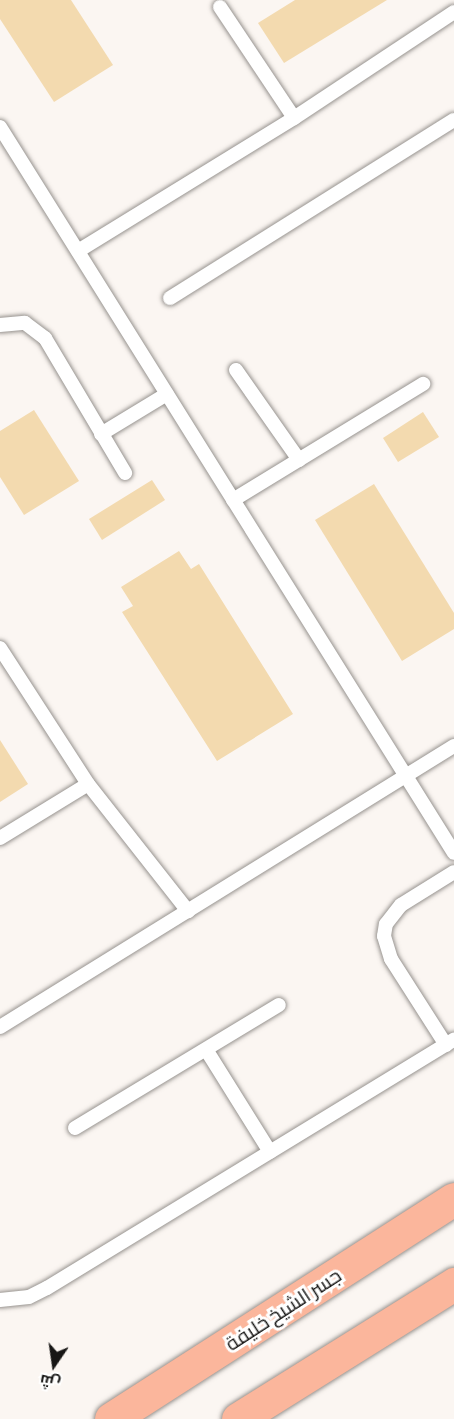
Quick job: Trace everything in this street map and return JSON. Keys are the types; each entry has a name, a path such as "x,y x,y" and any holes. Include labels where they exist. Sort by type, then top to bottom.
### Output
{"highway":[{"name":"جسر الشيخ خليفة","path":"111,1419 454,1199"},
{"path":"238,1419 454,1284"}],"lane":[{"path":"220,7 294,118"},
{"path":"78,251 294,118 454,12"},
{"path":"170,298 454,120"},
{"path":"0,127 454,853"},
{"path":"0,325 18,322 37,329 125,473"},
{"path":"236,370 298,460"},
{"path":"233,500 423,384"},
{"path":"101,434 167,394"},
{"path":"0,648 88,784 188,911"},
{"path":"0,1028 454,746"},
{"path":"0,838 88,784"},
{"path":"0,1300 29,1297 47,1288 450,1042 391,959 384,936 386,924 400,905 454,872"},
{"path":"75,1128 207,1051 279,1005"},
{"path":"207,1051 270,1152"}],"building":[{"path":"0,0 71,0 113,65 54,102 0,19"},
{"path":"295,0 387,0 284,63 258,23"},
{"path":"34,410 79,481 24,515 0,477 0,431"},
{"path":"423,412 439,437 398,462 383,438"},
{"path":"152,480 165,500 102,540 89,519"},
{"path":"374,484 454,613 454,629 402,661 315,520"},
{"path":"179,551 191,569 199,564 293,714 217,761 122,612 133,606 121,587"},
{"path":"0,740 28,784 0,802"}]}
